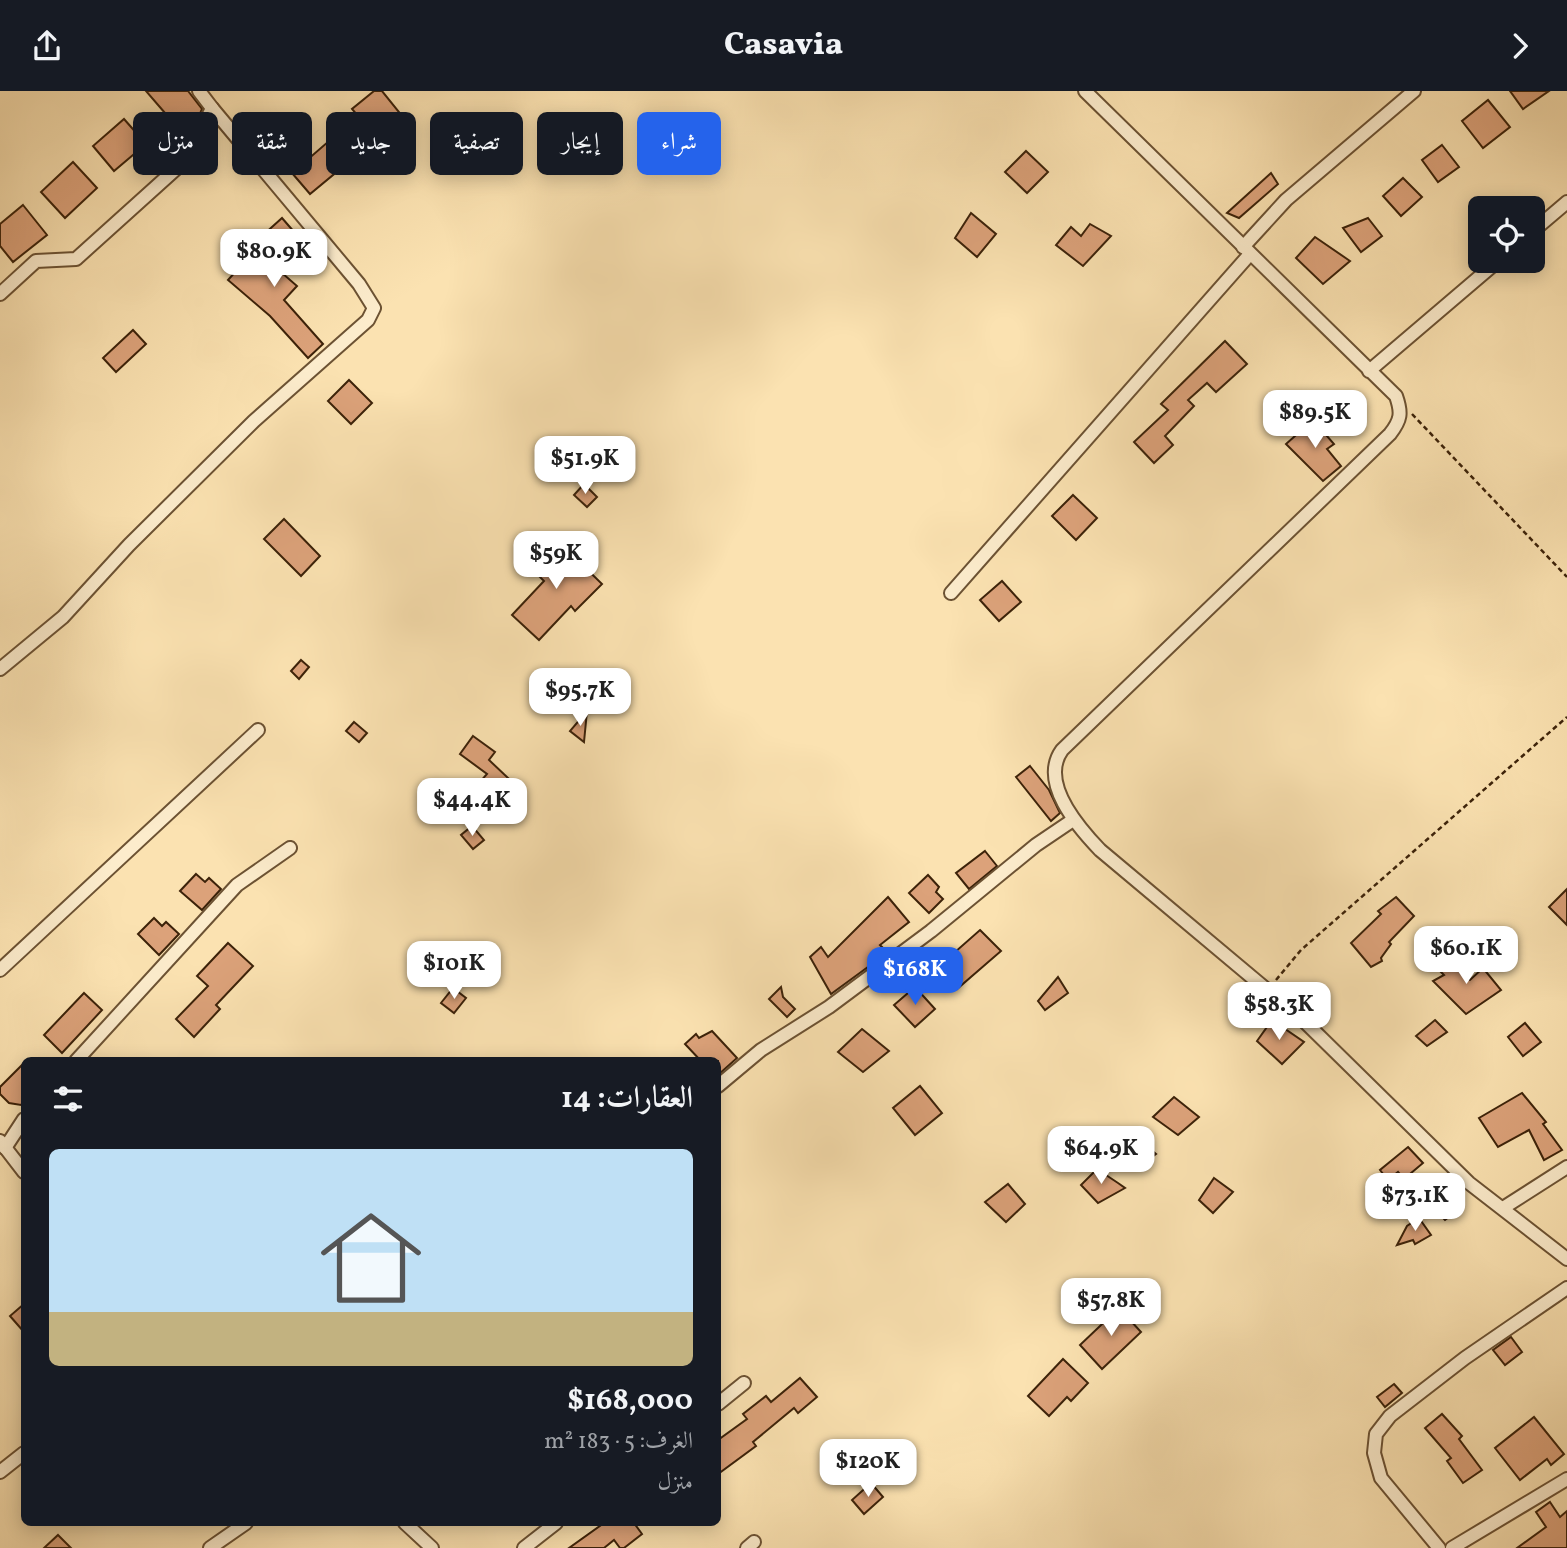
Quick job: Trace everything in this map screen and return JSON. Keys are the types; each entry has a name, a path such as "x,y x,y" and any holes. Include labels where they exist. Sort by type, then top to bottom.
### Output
{"street":[{"path":"0,669 63,617 139,535 254,421 368,320 374,308 359,284 199,91"},
{"path":"1085,91 1395,397 1401,410 1399,423 1390,434 1062,750 1055,760 1053,772 1073,820 1100,850 1268,990 1380,1093 1469,1183 1567,1259"},
{"path":"951,593 1247,250 1286,200 1414,91"},
{"path":"0,294 37,261 76,259 188,157 212,108"},
{"path":"1545,221 1567,202"},
{"path":"1369,371 1484,273"},
{"path":"0,971 258,730"},
{"path":"721,1083 761,1050 829,1007 932,931 1036,845 1073,820"},
{"path":"80,1057 237,885 290,848"},
{"path":"21,1123 3,1145 21,1168"},
{"path":"1503,1209 1567,1167"},
{"path":"1439,1548 1381,1478 1374,1453 1376,1433 1390,1416 1465,1358 1567,1288"},
{"path":"721,1402 744,1383"},
{"path":"0,1472 21,1455"},
{"path":"1452,1548 1567,1479"},
{"path":"210,1548 242,1526"},
{"path":"408,1526 432,1548"},
{"path":"524,1548 552,1526"}],"path":[{"path":"1395,397 1567,577"},
{"path":"1268,990 1301,950 1567,717"}],"building":[{"path":"146,91 188,91 202,109 201,112 164,112"},
{"path":"374,91 382,91 399,112 355,112 352,109"},
{"path":"1510,91 1549,91 1523,109"},
{"path":"1488,100 1510,127 1483,148 1462,121"},
{"path":"124,119 133,129 133,155 114,171 93,146"},
{"path":"326,144 326,175 333,175 310,194 294,175 312,175 312,156"},
{"path":"1442,145 1459,167 1438,182 1422,160"},
{"path":"1026,151 1048,172 1027,193 1005,172"},
{"path":"73,162 97,188 65,218 41,192"},
{"path":"1271,173 1278,184 1239,218 1227,213"},
{"path":"1403,178 1422,197 1401,216 1383,196"},
{"path":"23,205 47,235 13,262 0,246 0,224"},
{"path":"971,213 996,234 977,257 955,238"},
{"path":"282,218 295,233 266,259 297,286 284,300 323,344 308,358 270,316 228,280 265,239 262,236"},
{"path":"1368,218 1382,236 1361,252 1343,228"},
{"path":"1090,224 1111,236 1083,266 1056,245 1071,227 1081,236"},
{"path":"1315,237 1350,261 1323,284 1296,258"},
{"path":"133,330 146,344 116,372 103,358"},
{"path":"1225,341 1247,364 1216,392 1207,383 1188,400 1194,406 1165,436 1173,445 1154,463 1134,442 1168,410 1161,404"},
{"path":"349,380 372,403 351,424 328,401"},
{"path":"1313,420 1334,444 1327,449 1341,466 1323,481 1286,444"},
{"path":"584,484 597,497 587,507 574,495"},
{"path":"1073,495 1097,518 1076,540 1052,516"},
{"path":"284,519 320,556 301,576 264,539"},
{"path":"559,542 602,584 575,611 571,606 539,640 512,615 544,581 532,569"},
{"path":"1002,581 1021,602 999,621 980,600"},
{"path":"301,660 309,667 299,679 291,671"},
{"path":"587,711 584,742 570,731"},
{"path":"354,722 367,733 359,742 346,731"},
{"path":"473,736 495,752 489,760 524,793 508,809 480,782 487,774 460,754"},
{"path":"1030,766 1049,790 1060,813 1051,821 1016,777"},
{"path":"472,826 484,840 473,849 461,835"},
{"path":"985,851 997,866 969,889 956,873"},
{"path":"196,874 205,882 209,878 221,889 202,910 180,891"},
{"path":"928,875 939,887 936,892 943,899 929,913 909,893"},
{"path":"1567,889 1567,925 1549,907"},
{"path":"888,897 909,922 880,945 886,951 872,964 831,994 810,957 821,947 828,957"},
{"path":"1396,897 1414,916 1389,942 1391,944 1381,958 1382,961 1371,967 1351,943 1381,914 1378,911"},
{"path":"154,918 162,926 166,922 179,934 159,955 138,934"},
{"path":"980,930 1001,951 957,989 938,967"},
{"path":"228,943 253,966 216,1005 220,1009 194,1037 176,1019 208,986 197,976"},
{"path":"1447,958 1470,980 1483,968 1501,990 1466,1014 1433,981 1444,975 1436,967"},
{"path":"1058,977 1068,993 1045,1010 1038,1001"},
{"path":"781,987 783,997 795,1009 787,1017 769,999"},
{"path":"915,987 935,1009 915,1027 894,1005"},
{"path":"453,988 466,998 454,1013 441,1003"},
{"path":"84,993 102,1010 62,1053 44,1035"},
{"path":"1272,1020 1304,1042 1282,1064 1257,1041"},
{"path":"1435,1020 1447,1032 1427,1046 1416,1036"},
{"path":"1525,1023 1541,1042 1523,1056 1508,1037"},
{"path":"862,1029 889,1051 863,1072 838,1052"},
{"path":"712,1031 737,1058 721,1072 721,1057 697,1057 685,1044 696,1034 699,1038"},
{"path":"21,1066 21,1105 9,1103 0,1094 0,1087"},
{"path":"920,1086 942,1113 915,1135 893,1108"},
{"path":"1522,1093 1546,1122 1543,1124 1562,1150 1544,1160 1529,1130 1498,1147 1479,1118"},
{"path":"1174,1097 1199,1117 1178,1135 1153,1117"},
{"path":"1133,1135 1156,1154 1136,1169 1117,1153"},
{"path":"1408,1147 1423,1163 1404,1179 1398,1172 1388,1180 1380,1170"},
{"path":"1097,1169 1125,1188 1098,1203 1081,1185"},
{"path":"1214,1178 1233,1192 1213,1213 1199,1200"},
{"path":"1008,1184 1025,1204 1006,1222 985,1202"},
{"path":"1444,1193 1458,1210 1445,1220 1433,1208"},
{"path":"1419,1218 1431,1235 1415,1244 1413,1240 1397,1245 1407,1226"},
{"path":"21,1307 21,1329 10,1316"},
{"path":"1119,1308 1141,1332 1102,1369 1080,1345"},
{"path":"1511,1337 1522,1352 1505,1365 1493,1350"},
{"path":"1063,1359 1088,1383 1071,1401 1067,1397 1049,1416 1028,1396"},
{"path":"800,1378 817,1397 798,1413 794,1408 753,1442 756,1446 721,1472 721,1438 747,1419 743,1414 766,1396 771,1402"},
{"path":"1394,1384 1402,1393 1385,1407 1377,1397"},
{"path":"1442,1414 1462,1436 1459,1439 1482,1470 1463,1483 1447,1461 1451,1458 1425,1428"},
{"path":"1534,1417 1564,1454 1551,1465 1547,1459 1520,1480 1495,1448"},
{"path":"871,1483 883,1497 864,1514 852,1500"},
{"path":"1550,1502 1560,1517 1567,1511 1567,1548 1517,1548 1546,1527 1536,1512"},
{"path":"600,1526 636,1526 642,1534 624,1548 620,1548 614,1540 604,1548 569,1548"},
{"path":"58,1535 71,1548 44,1548"}]}
